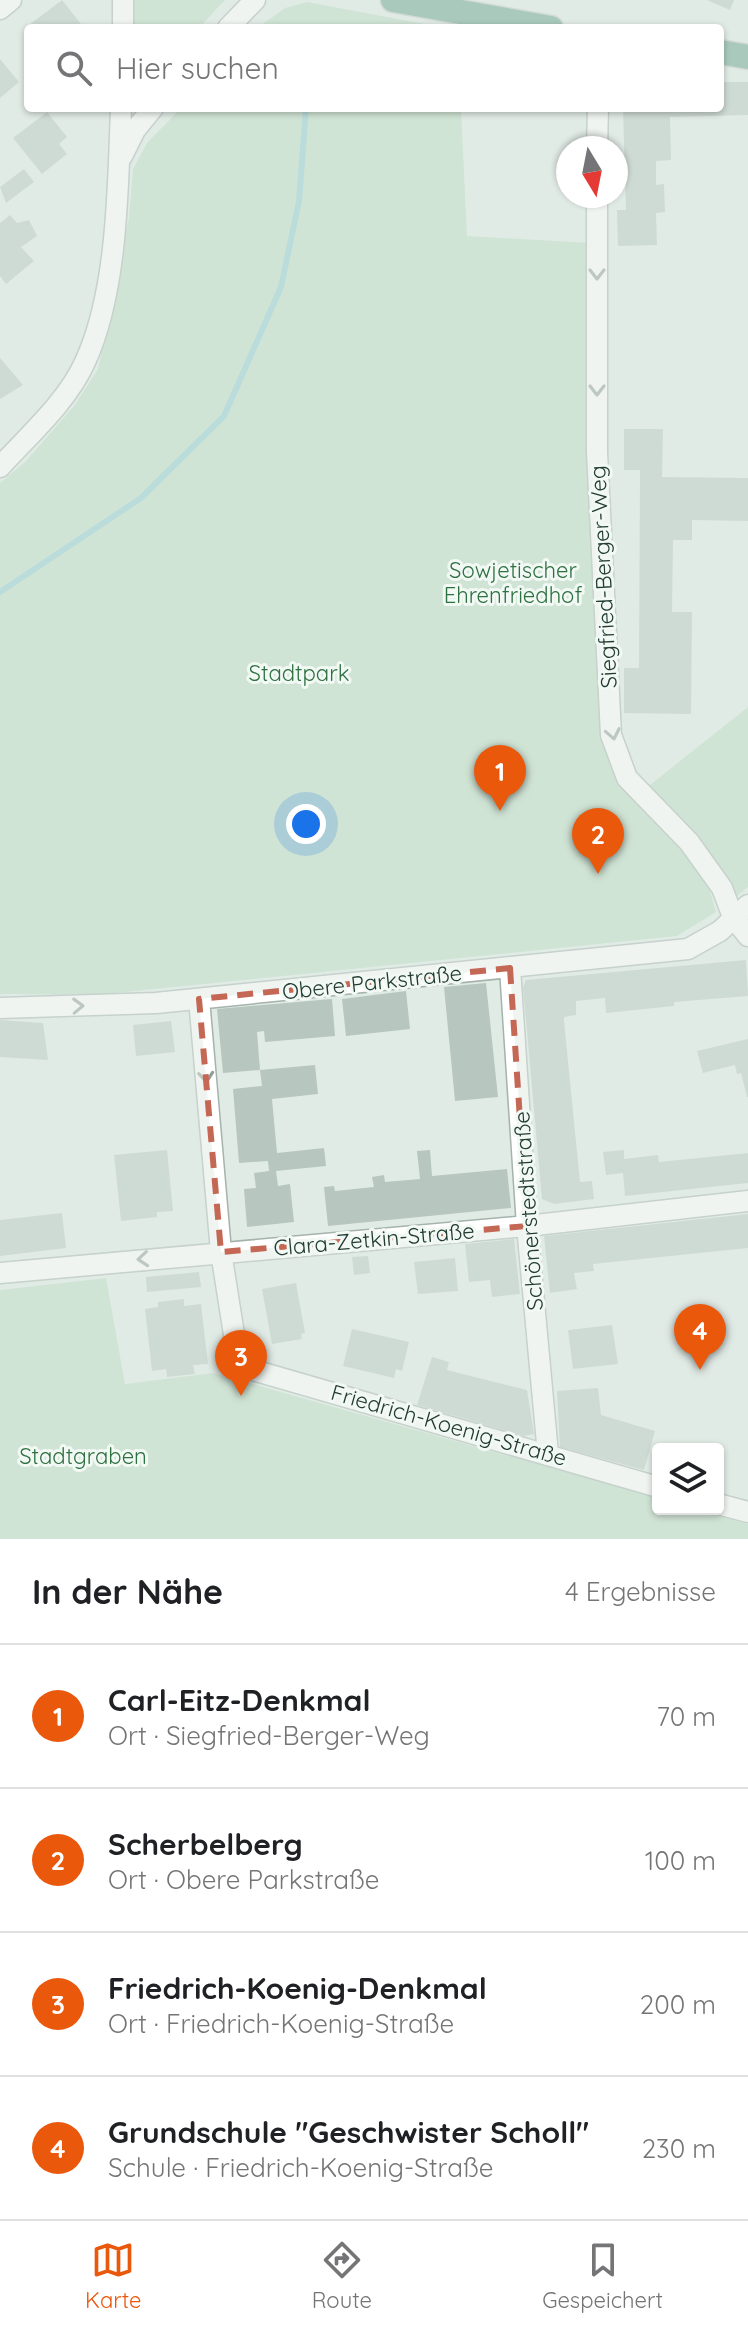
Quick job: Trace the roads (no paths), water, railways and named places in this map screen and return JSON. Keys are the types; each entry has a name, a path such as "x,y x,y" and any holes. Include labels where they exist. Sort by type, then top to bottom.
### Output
{"main road":[{"path":"393,0 528,24"},
{"path":"724,53 748,57"}],"street":[{"path":"0,9 11,0"},
{"path":"123,0 123,24"},
{"path":"232,24 255,0"},
{"path":"0,467 56,405 85,363 100,312 114,239 121,112"},
{"path":"119,164 135,130 150,112"},
{"path":"597,136 598,112"},
{"name":"Siegfried-Berger-Weg","path":"597,208 597,452 611,735 627,778 689,842 741,911 748,936"},
{"name":"Obere Parkstraße","path":"0,1008 199,999 688,949 720,931 741,911"},
{"name":"Schönerstedtstraße","path":"510,968 527,1226 548,1454"},
{"path":"199,999 221,1252"},
{"name":"Clara-Zetkin-Straße","path":"0,1273 527,1226 748,1201"},
{"name":"Friedrich-Koenig-Straße","path":"221,1252 239,1366 652,1485"},
{"path":"724,1506 748,1512"}],"waterway":[{"path":"0,592 141,498 224,416 281,287 299,201 306,112"}],"place":[{"name":"Carl-Eitz-Denkmal","path":"500,811"},
{"name":"Scherbelberg","path":"598,874"},
{"name":"Grundschule \"Geschwister Scholl\"","path":"700,1370"},
{"name":"Friedrich-Koenig-Denkmal","path":"241,1396"}],"park label":[{"name":"Sowjetischer Ehrenfriedhof","path":"513,582"},
{"name":"Stadtpark","path":"299,673"},
{"name":"Stadtgraben","path":"83,1456"}]}
